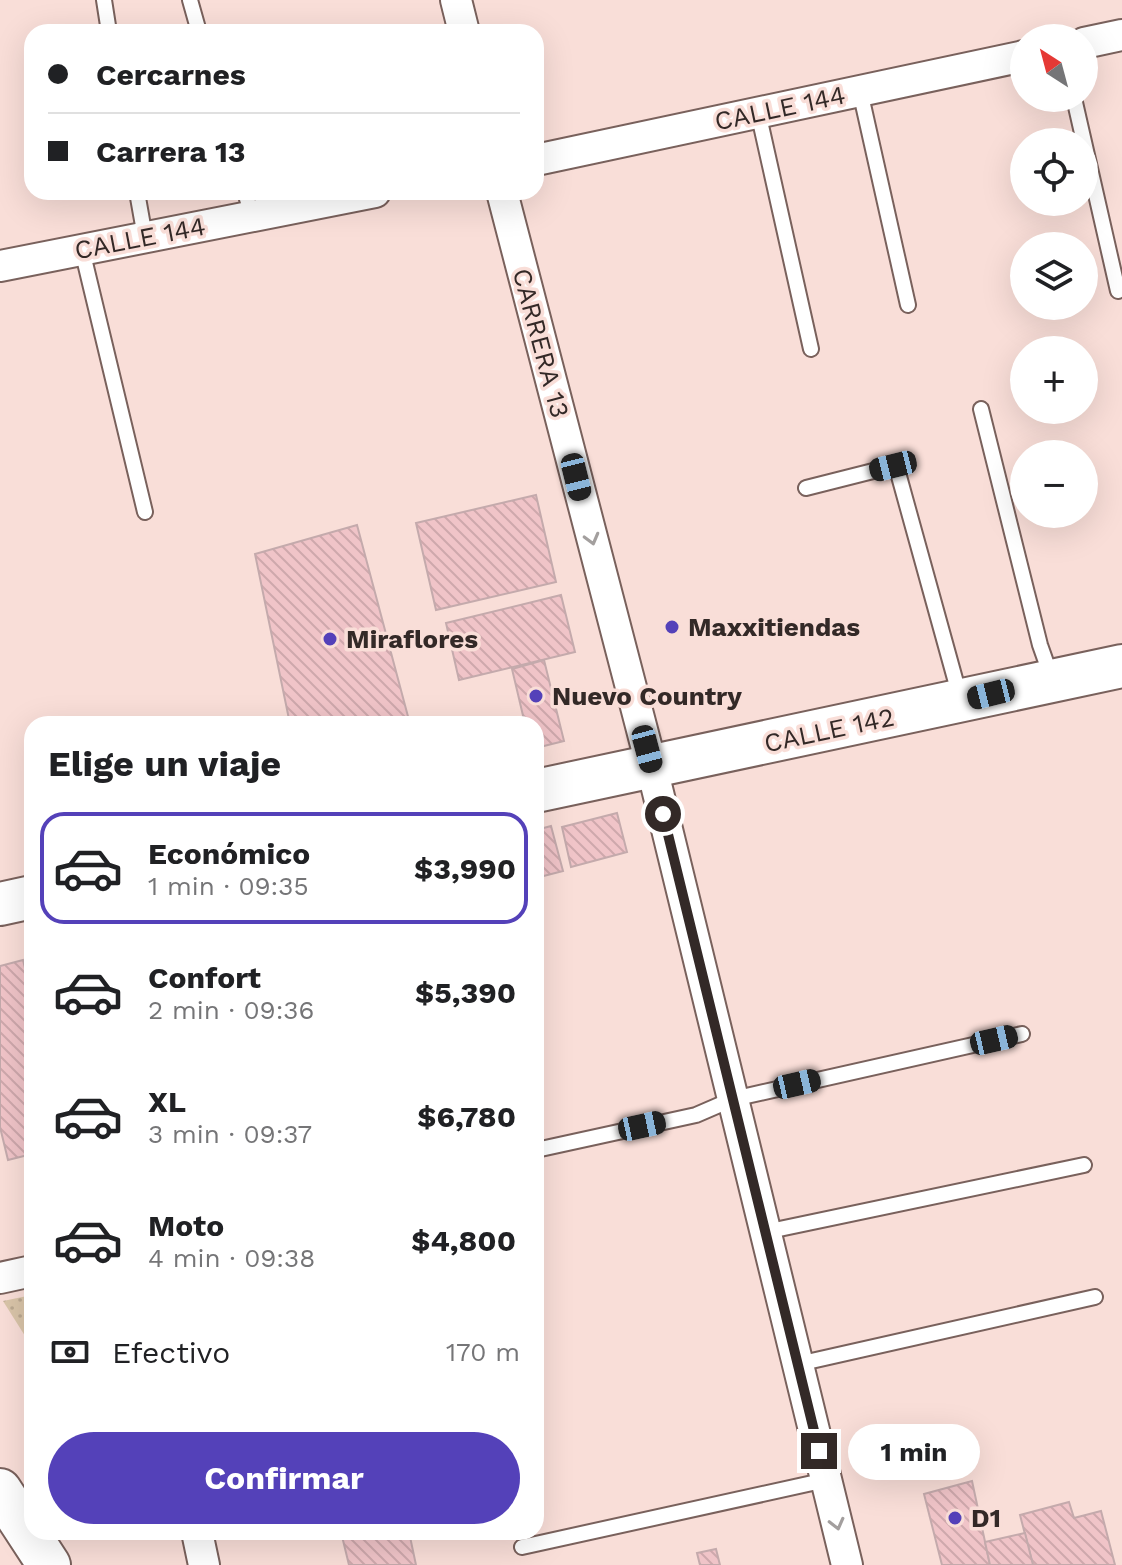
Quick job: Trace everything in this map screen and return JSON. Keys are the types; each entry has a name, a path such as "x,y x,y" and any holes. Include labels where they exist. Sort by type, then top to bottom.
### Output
{"main road":[{"name":"CALLE 142","path":"544,789 1122,666"},
{"path":"0,904 24,899"},
{"path":"0,1490 24,1527"},
{"path":"33,1540 49,1565"}],"street":[{"path":"456,0 462,24"},
{"path":"1098,40 1122,35"},
{"name":"CALLE 144","path":"544,158 1010,59"},
{"name":"CALLE 144","path":"0,266 145,237 248,204 290,200"},
{"name":"CARRERA 13","path":"504,200 652,768 847,1565"},
{"path":"0,1278 24,1273"},
{"path":"199,1540 204,1565"}],"lane":[{"path":"104,0 108,24"},
{"path":"190,0 197,24"},
{"path":"860,91 908,305"},
{"path":"758,112 811,349"},
{"path":"1077,112 1118,291"},
{"path":"138,200 145,237"},
{"path":"82,250 145,512"},
{"path":"981,409 1040,645 1052,680"},
{"path":"806,488 893,466 897,469 961,702"},
{"path":"544,1148 696,1115 733,1099 1022,1034"},
{"path":"765,1232 1084,1165"},
{"path":"798,1364 1095,1297"},
{"path":"522,1547 826,1480"}],"shaded area":[{"path":"24,1297 24,1334 3,1301"}],"building":[{"path":"536,495 556,582 436,610 416,523"},
{"name":"Miraflores","path":"357,525 408,716 288,716 255,554"},
{"path":"561,595 575,652 459,680 446,623"},
{"name":"Nuevo Country","path":"544,660 564,741 544,746 544,716 523,716 512,669"},
{"path":"617,813 627,852 571,867 562,827"},
{"path":"551,826 563,871 544,876 544,828"},
{"path":"23,960 24,964 24,1156 8,1160 0,1127 0,966"},
{"name":"D1","path":"972,1481 990,1565 942,1565 924,1494"},
{"path":"1069,1502 1074,1518 1101,1511 1115,1565 1033,1565 1020,1515"},
{"path":"1025,1533 1033,1565 990,1565 985,1542"},
{"path":"343,1540 411,1540 416,1565 349,1565"},
{"path":"716,1549 720,1565 700,1565 697,1553"}],"place":[{"name":"Maxxitiendas","path":"672,627"},
{"name":"Miraflores","path":"330,639"},
{"name":"Nuevo Country","path":"536,696"},
{"name":"D1","path":"955,1518"}],"route":[{"path":"663,814 819,1451"}]}
